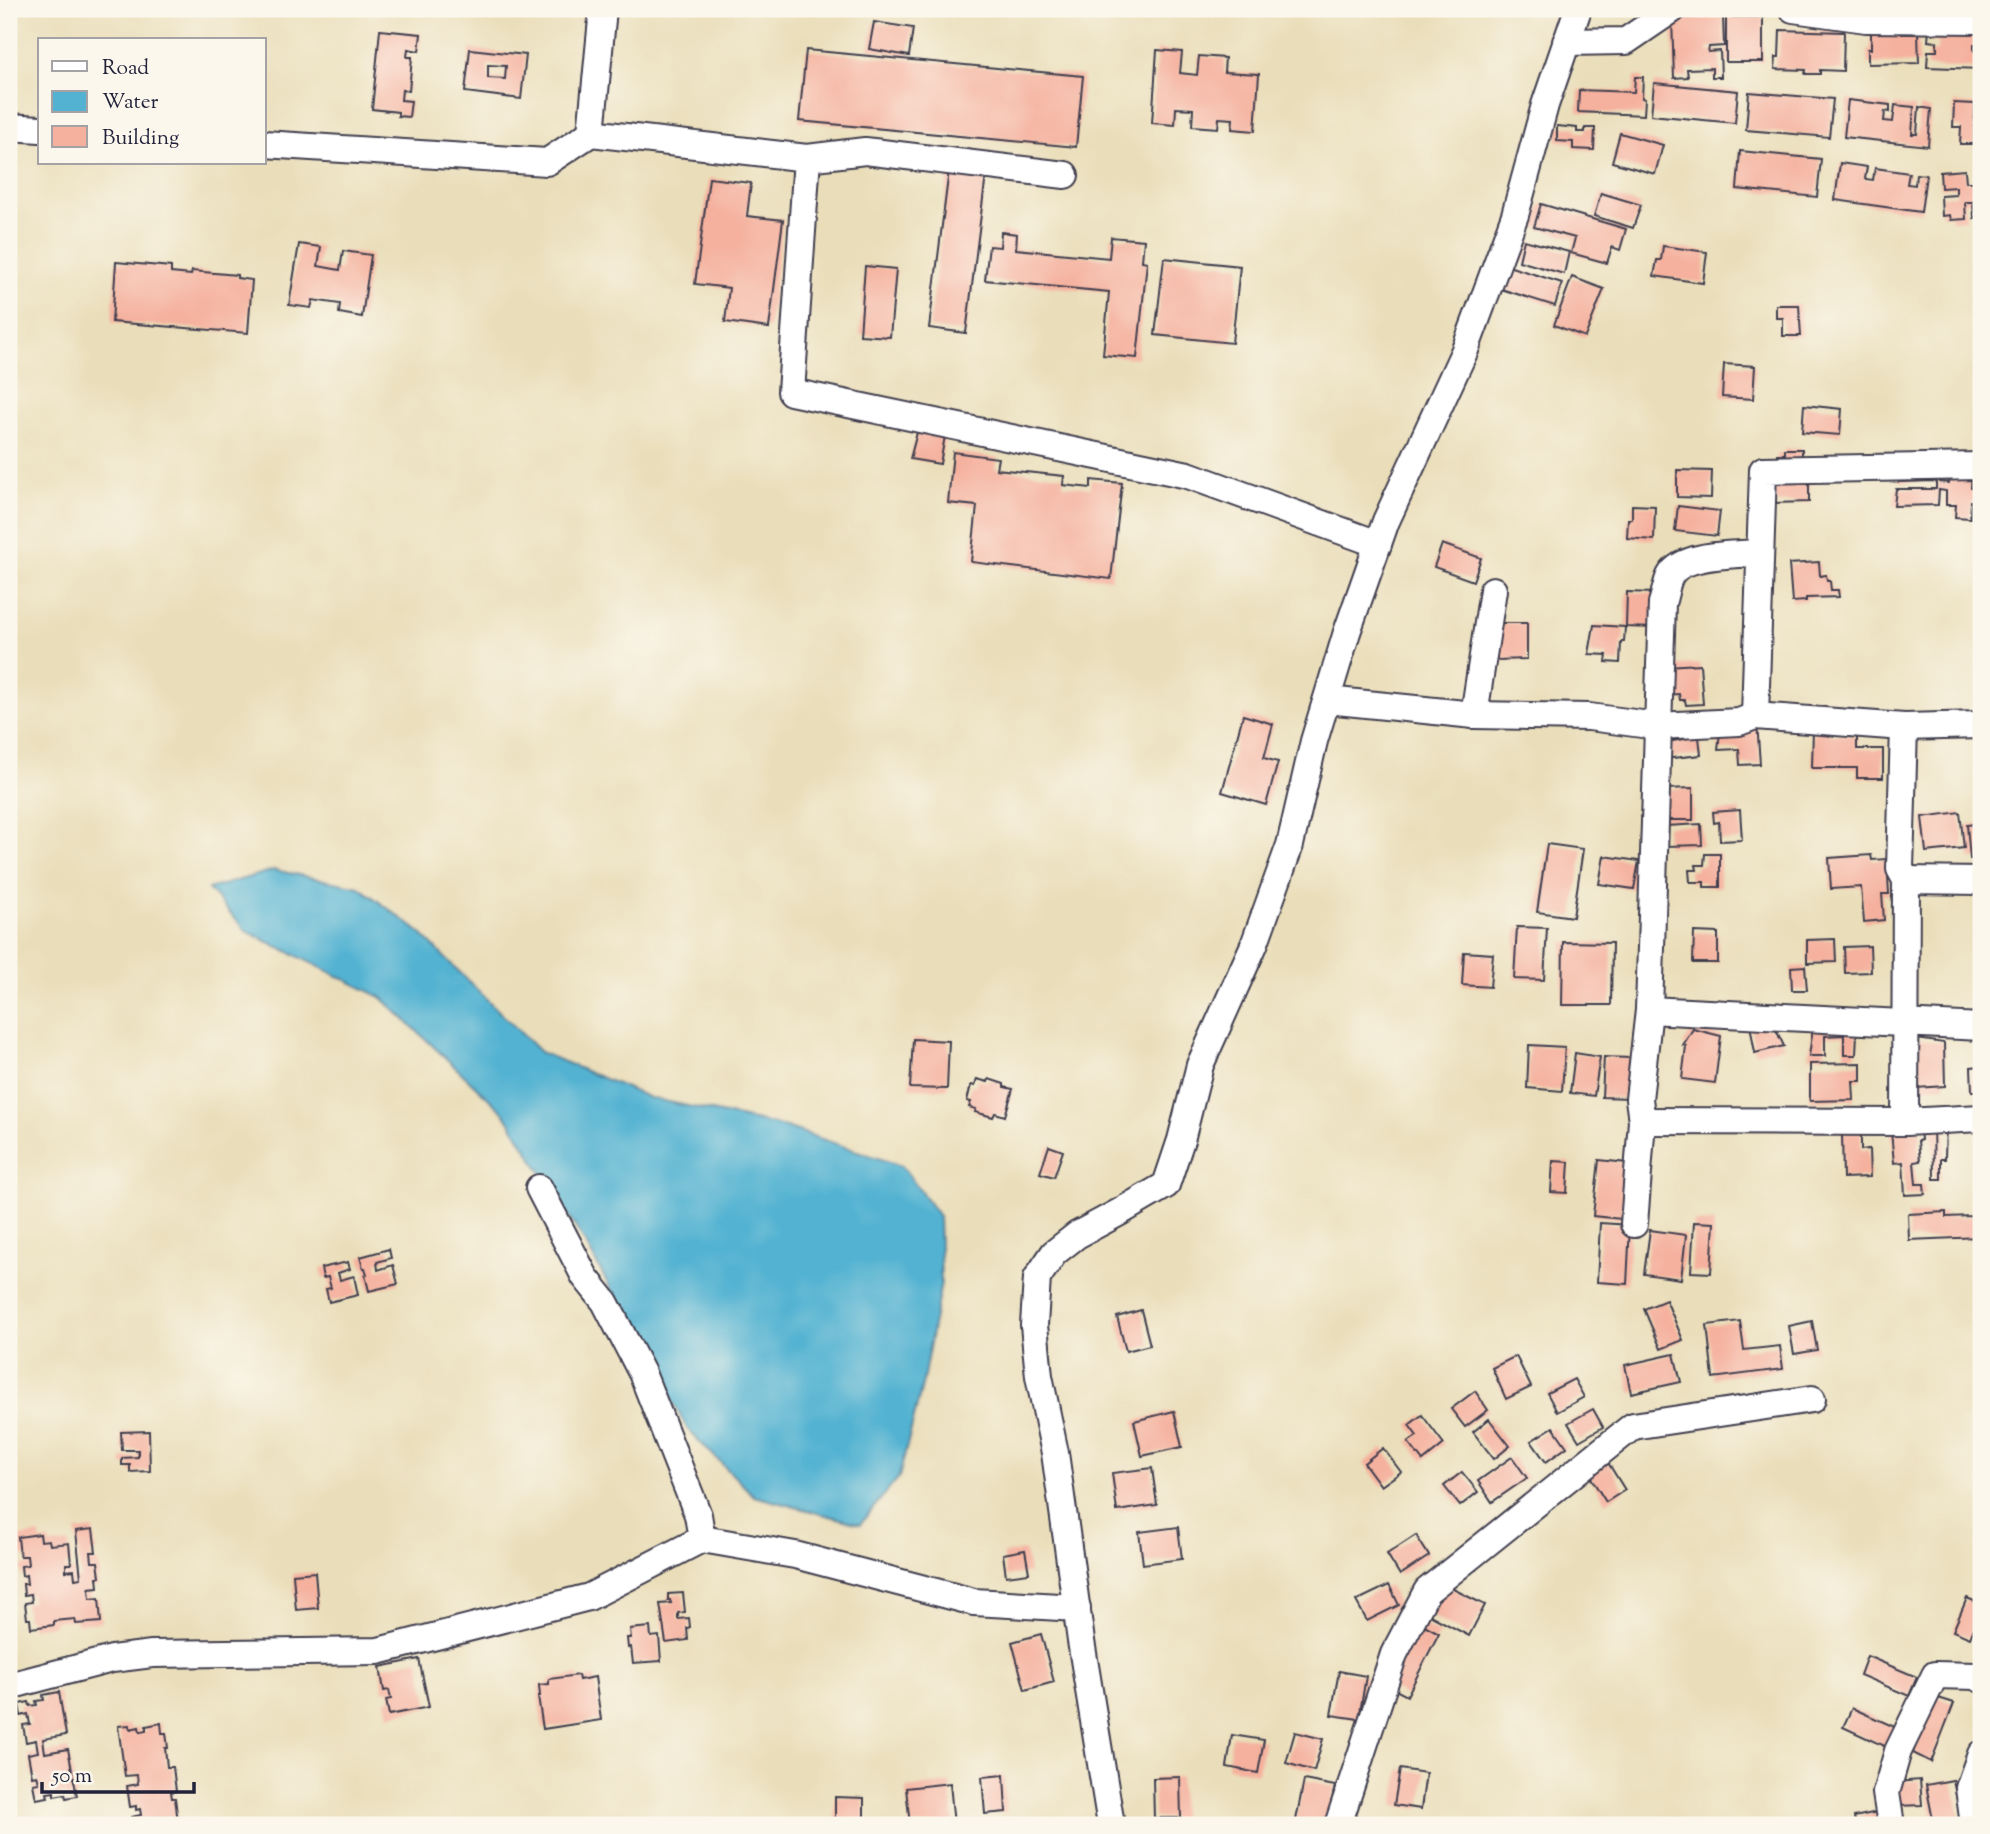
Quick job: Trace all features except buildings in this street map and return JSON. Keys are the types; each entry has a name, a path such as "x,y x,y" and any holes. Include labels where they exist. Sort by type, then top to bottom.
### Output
{"street":[{"path":"591,133 603,9"},
{"path":"1111,1825 1055,1453 1039,1377 1034,1325 1037,1278 1054,1253 1077,1235 1166,1185 1181,1140 1200,1065 1254,945 1290,845 1314,741 1347,632 1386,521 1465,350 1516,215 1545,105 1578,9"},
{"path":"1566,43 1626,41 1673,9"},
{"path":"1793,9 1866,19 1981,20"},
{"path":"9,127 38,129"},
{"path":"266,144 547,162 591,133 807,158 865,151 1065,175"},
{"path":"807,158 791,392 1188,475 1378,544"},
{"path":"1755,716 1763,470 1981,466"},
{"path":"1634,1224 1642,1121 1639,1099 1649,1010 1662,603 1670,577 1677,567 1693,560 1759,554"},
{"path":"1474,715 1493,590"},
{"path":"1327,700 1474,715 1589,717 1657,726 1739,722 1755,716 1904,727 1981,725"},
{"path":"1904,727 1900,869 1906,880 1905,1122"},
{"path":"1906,880 1981,881"},
{"path":"1649,1010 1981,1027"},
{"path":"1642,1121 1905,1122 1981,1118"},
{"path":"539,1188 584,1277 605,1302 642,1373 698,1515 702,1539"},
{"path":"1338,1825 1394,1654 1427,1591 1633,1426 1812,1399"},
{"path":"9,1686 112,1659 152,1654 379,1651 589,1597 702,1539 795,1555 974,1602 1077,1608"},
{"path":"1891,1825 1886,1793 1898,1751 1935,1675 1976,1676 1981,1679"},
{"path":"1974,1825 1969,1788 1981,1754"}],"water":[{"path":"274,870 359,887 417,930 540,1052 650,1098 786,1127 902,1166 939,1216 941,1283 922,1386 899,1477 860,1524 754,1496 688,1430 586,1244 505,1114 381,997 246,931 208,889"}]}
